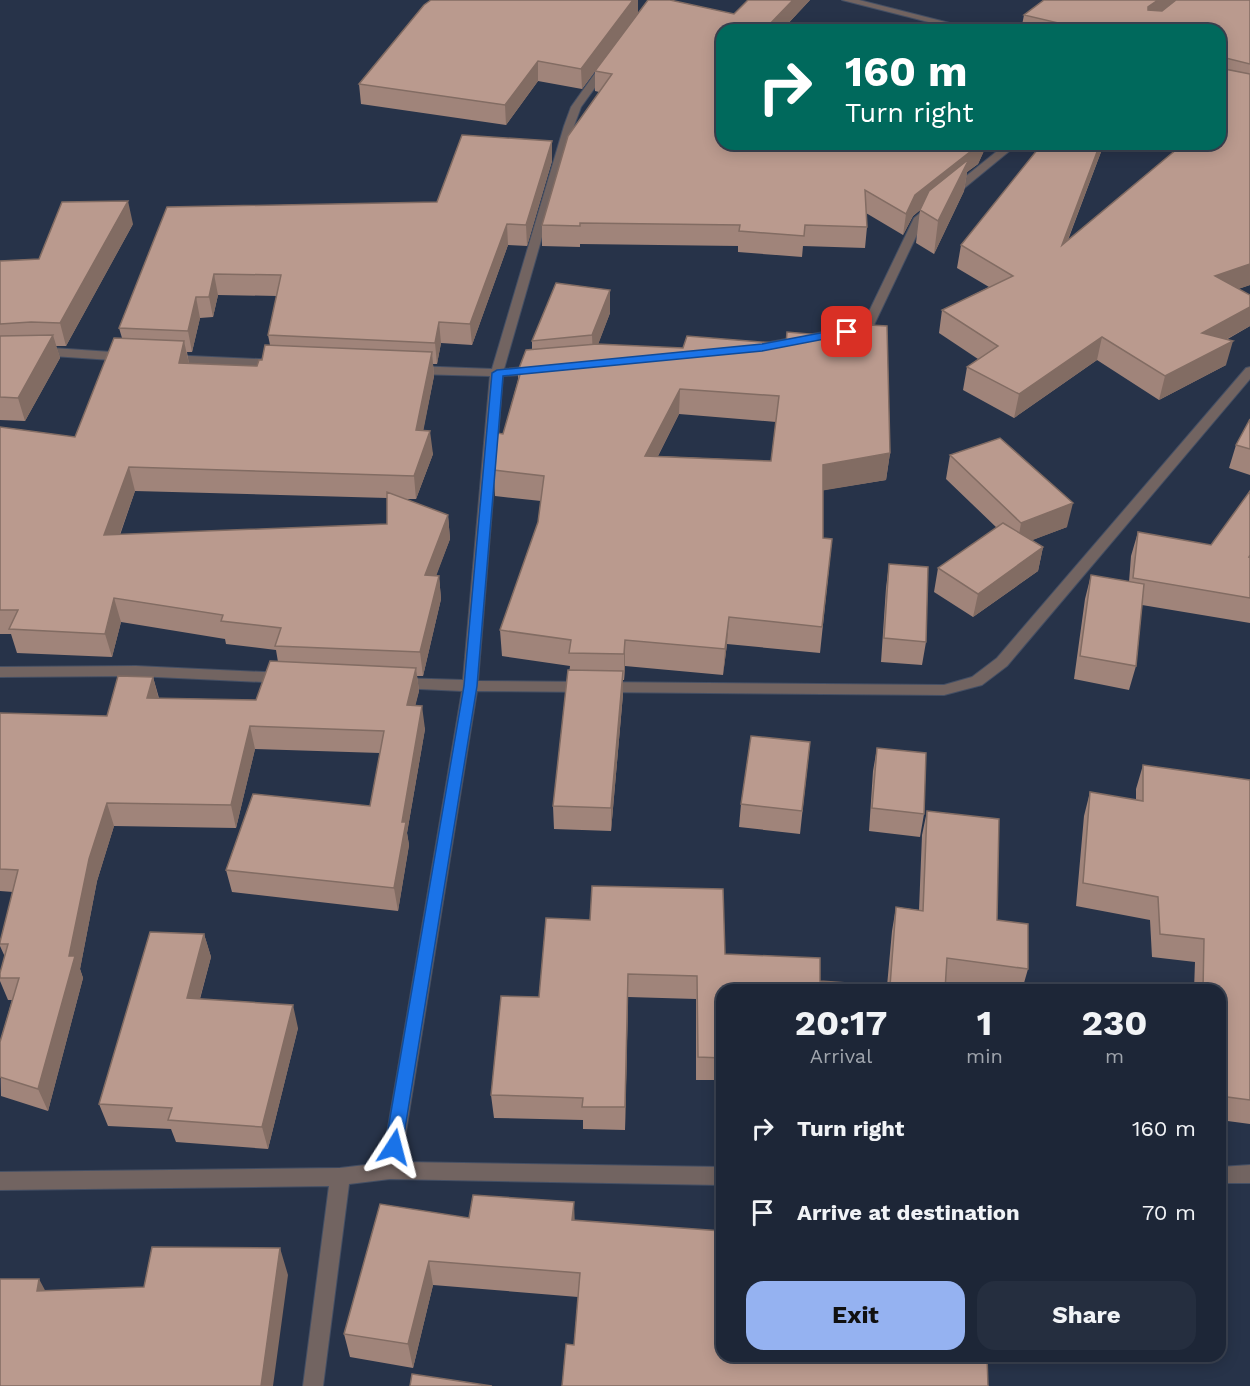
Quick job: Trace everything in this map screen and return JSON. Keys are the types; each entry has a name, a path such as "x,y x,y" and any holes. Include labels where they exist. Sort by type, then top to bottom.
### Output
{"street":[{"path":"847,0 947,24"},
{"path":"390,1170 470,686 497,373 576,106 614,54"},
{"path":"750,349 847,332 870,324 918,220 1006,150"},
{"path":"0,353 38,351 287,364"},
{"path":"404,369 497,373 543,369"},
{"path":"387,682 470,686 872,691 944,690 977,681 1002,662 1250,371"},
{"path":"0,672 136,671 303,678"},
{"path":"0,1181 340,1177 390,1170 716,1176"},
{"path":"1226,1175 1250,1174"},
{"path":"313,1386 340,1177"}],"building":[{"path":"431,0 633,0 581,69 538,61 505,105 359,84 424,5"},
{"path":"648,0 670,0 734,14 748,0 793,0 770,24 716,24 716,150 972,150 915,195 906,214 865,190 867,227 805,225 804,236 739,231 740,225 580,223 580,226 542,225 568,136 612,74 595,71"},
{"path":"1044,0 1158,0 1148,7 1148,10 1162,11 1176,0 1250,0 1250,64 1226,58 1226,24 1062,24 1024,15"},
{"path":"1226,69 1250,74 1250,264 1215,276 1250,295 1250,307 1202,333 1233,341 1165,376 1102,337 1019,394 967,367 998,346 942,310 1013,276 961,245 1037,150 1098,150 1062,245 1176,150 1226,150"},
{"path":"462,135 552,141 526,225 507,224 470,324 439,322 435,343 268,335 281,275 214,274 209,297 196,297 188,331 119,328 167,207 437,202"},
{"path":"969,159 938,221 920,210 929,191"},
{"path":"128,201 60,323 0,324 0,261 39,259 62,202"},
{"path":"556,283 610,290 592,335 532,341"},
{"path":"833,323 887,326 890,453 823,465 823,538 832,539 822,627 729,617 725,649 625,640 624,654 569,653 571,640 500,630 538,522 544,476 494,470 497,433 503,434 521,371 518,371 526,350 597,344 683,348 687,336 786,344 787,332 832,336","holes":["680,389 779,396 771,461 645,456"]},
{"path":"53,335 18,398 0,397 0,336"},
{"path":"114,338 184,341 179,363 257,366 259,360 262,360 265,345 432,352 416,430 430,431 414,476 129,467 104,535 387,524 387,492 448,515 425,575 439,576 420,652 275,646 281,628 221,621 223,615 114,598 105,634 9,629 18,610 0,610 0,427 75,437"},
{"path":"1250,419 1250,449 1236,445"},
{"path":"1000,438 1073,503 1021,523 950,455"},
{"path":"1250,491 1250,598 1133,578 1138,532 1211,545"},
{"path":"1003,523 1043,547 978,594 938,568"},
{"path":"889,564 928,567 926,642 884,638"},
{"path":"1091,575 1144,584 1136,666 1080,656"},
{"path":"270,661 416,668 407,705 422,706 402,822 406,822 394,888 226,870 253,794 370,806 384,731 250,726 231,805 107,803 89,859 69,956 75,956 38,1089 0,1077 0,1042 19,978 0,978 8,944 0,944 0,942 18,870 0,869 0,713 107,716 118,676 153,677 147,698 256,700"},
{"path":"568,670 623,671 611,808 553,806"},
{"path":"751,736 810,742 802,811 741,804"},
{"path":"877,748 926,753 924,814 872,808"},
{"path":"1143,765 1250,780 1250,1100 1226,1097 1226,984 1203,984 1204,939 1160,934 1158,897 1083,883 1090,792 1143,801"},
{"path":"927,811 999,819 997,920 1028,924 1028,969 947,958 945,984 890,984 896,907 923,911"},
{"path":"592,886 723,889 725,954 820,958 820,981 862,984 716,984 716,1058 698,1057 697,976 628,974 625,1107 582,1107 583,1098 491,1095 501,996 539,997 546,918 590,920"},
{"path":"150,932 204,934 187,998 293,1005 262,1127 168,1120 172,1108 99,1104"},
{"path":"473,1195 574,1202 572,1220 716,1231 716,1362 987,1362 988,1386 562,1386 566,1344 574,1345 580,1273 429,1261 408,1344 344,1334 380,1204 469,1218"},
{"path":"152,1247 280,1248 261,1386 0,1386 0,1279 39,1279 37,1291 144,1287"},
{"path":"412,1374 492,1386 410,1386"}],"route":[{"path":"394,1147 470,686 497,373 762,348 847,332"}]}
